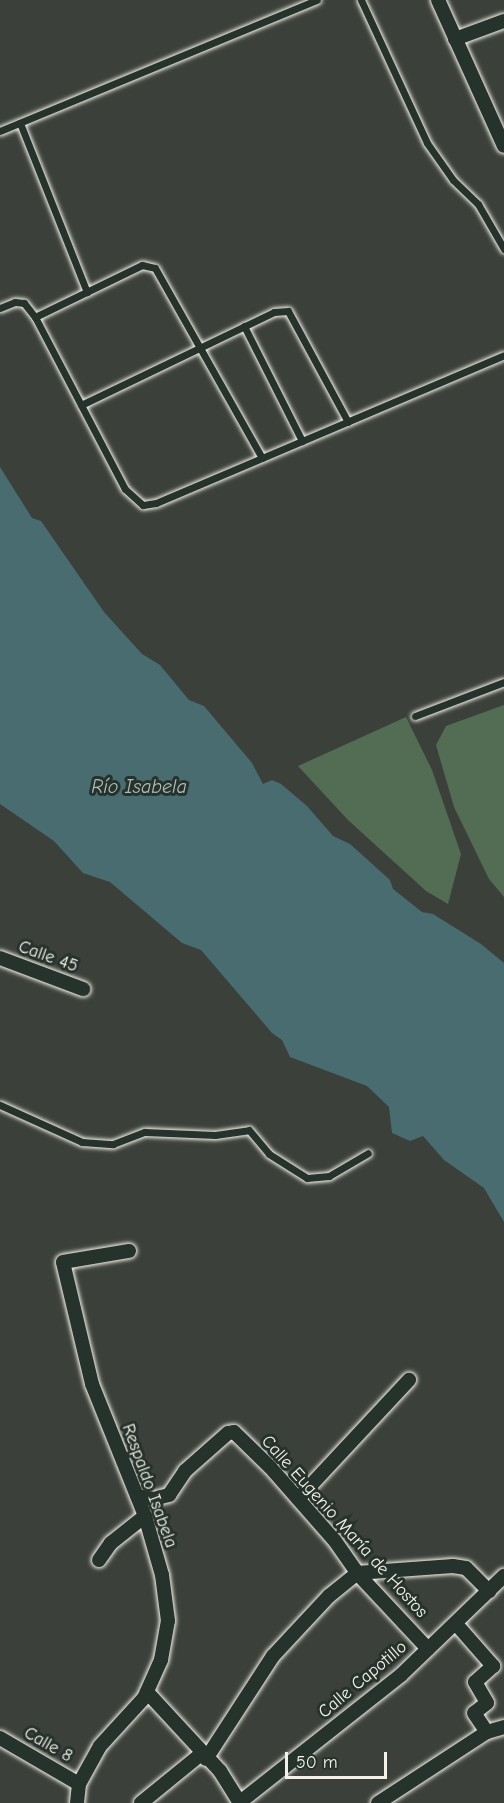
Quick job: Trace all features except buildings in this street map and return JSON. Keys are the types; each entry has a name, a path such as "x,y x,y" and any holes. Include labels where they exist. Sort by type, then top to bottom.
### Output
{"street":[{"path":"438,0 504,146"},
{"path":"455,39 504,21"},
{"name":"Calle 45","path":"0,958 83,989"},
{"name":"Respaldo Isabela","path":"77,1803 79,1784 100,1746 147,1692 161,1660 168,1621 162,1575 145,1516 92,1384 63,1262 129,1251"},
{"path":"298,1499 409,1380"},
{"name":"Calle Eugenio María de Hostos","path":"137,1496 154,1499 169,1495 185,1471 231,1432 298,1499 357,1573 428,1649"},
{"path":"99,1560 111,1543 145,1516"},
{"path":"141,1803 204,1756 273,1656 328,1596 357,1573 453,1566 466,1568 489,1591"},
{"name":"Calle Capotillo","path":"239,1803 401,1675 457,1625 504,1576"},
{"path":"457,1625 493,1666 475,1682 487,1703 474,1713 487,1732"},
{"path":"147,1692 220,1771 239,1803"},
{"path":"378,1803 487,1732 504,1727"},
{"name":"Calle 8","path":"0,1738 79,1784"}],"lane":[{"path":"0,131 317,0"},
{"path":"361,0 427,143 453,180 478,204 504,249"},
{"path":"20,123 87,292"},
{"path":"35,317 142,265 155,268 262,458"},
{"path":"0,308 15,302 24,303 35,317 125,489 143,505 262,458 504,355"},
{"path":"81,405 274,312 288,311 348,422"},
{"path":"244,326 302,441"},
{"path":"415,716 504,682"},
{"path":"0,1105 82,1142 113,1144 145,1132 215,1135 249,1130 269,1154 307,1178 329,1176 368,1154"}],"green space":[{"path":"504,705 504,897 489,879 454,807 436,745 446,726"},
{"path":"406,717 432,770 461,854 448,904 426,891 348,820 298,766"}],"water":[{"name":"Río Isabela","path":"0,467 32,518 41,521 104,612 142,654 160,665 189,700 204,706 252,763 263,784 272,780 281,784 307,806 333,836 350,844 390,880 393,889 422,912 433,914 481,944 504,963 504,1222 484,1188 444,1160 423,1136 410,1141 392,1133 389,1107 367,1086 290,1057 282,1040 272,1033 201,950 182,943 110,882 83,873 54,841 0,804"}]}
